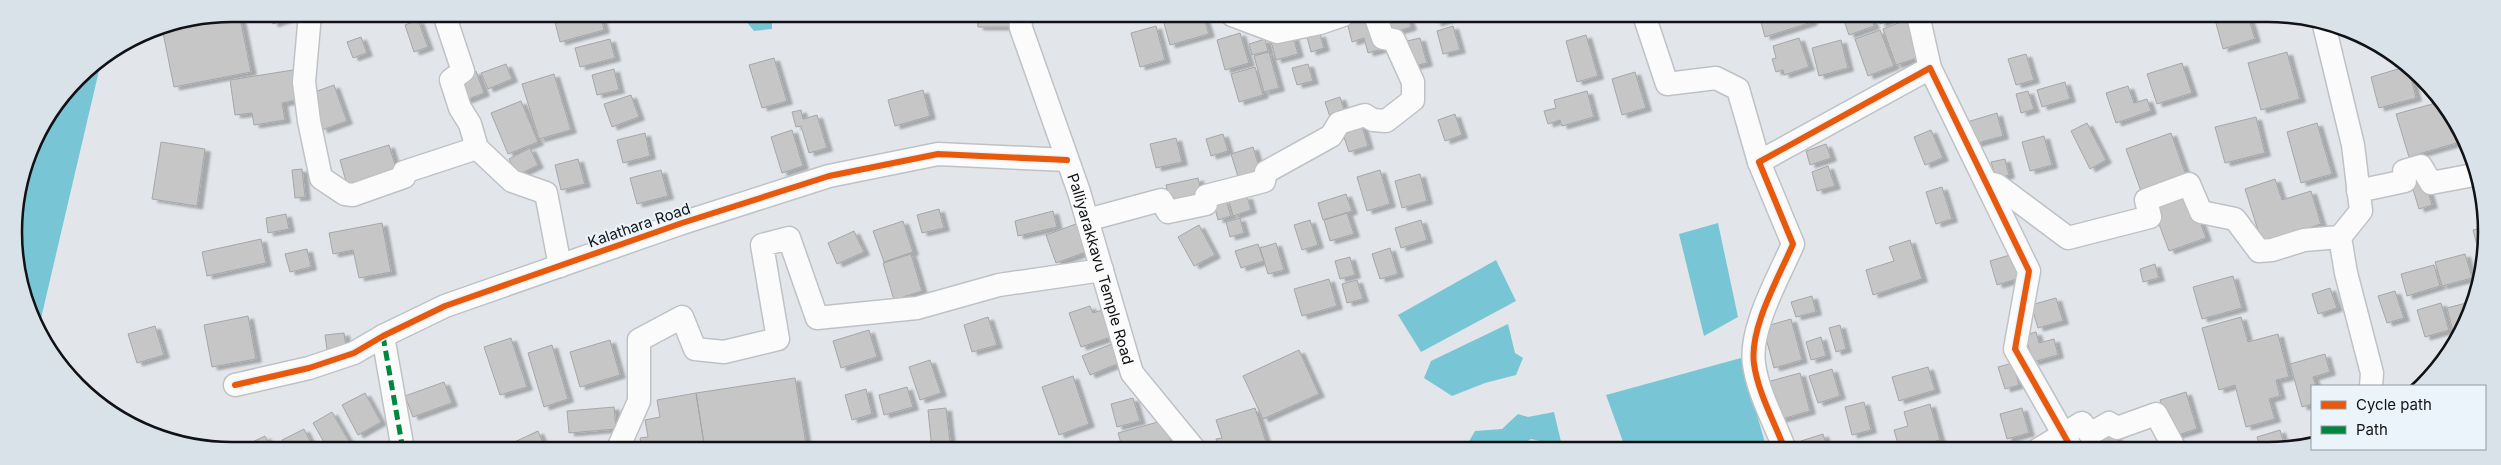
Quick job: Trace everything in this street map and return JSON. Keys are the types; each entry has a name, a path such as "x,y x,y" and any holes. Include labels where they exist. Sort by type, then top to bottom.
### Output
{"street":[{"path":"309,23 304,82 309,121 321,178 345,194 353,195 404,177 404,172 477,148"},
{"path":"447,23 463,71 451,80 460,108 470,124 477,148 512,181 546,193 560,266"},
{"name":"Palliyarakkavu Temple Road","path":"1020,23 1020,28 1087,220 1132,373 1188,442"},
{"path":"1253,23 1277,32 1320,23"},
{"path":"1087,220 1161,200 1168,212 1206,204 1206,196 1264,181 1266,172 1331,136 1339,123 1365,115 1374,120 1386,121 1413,100 1413,82 1394,40 1383,38 1378,23"},
{"path":"1647,23 1667,84 1716,78 1738,89 1760,162 1793,244 1764,311 1753,345 1756,374 1783,442"},
{"path":"1923,23 1930,68 2029,271 2015,349 2068,442 2082,423 2090,434 2109,423 2117,428 2156,414 2171,442"},
{"path":"2325,31 2353,145 2360,211 2340,237 2346,273 2372,373 2371,385"},
{"path":"1760,162 1930,68"},
{"name":"Kalathara Road","path":"235,385 309,368 354,353 383,336 445,306 682,223 829,176 938,154 1067,160"},
{"path":"2358,191 2405,181 2404,171 2422,166 2431,183 2470,176"},
{"path":"1986,182 1997,185 2068,238 2150,217 2146,200 2190,184 2202,212 2235,219 2259,251 2272,250 2304,240 2340,237"},
{"path":"621,442 639,401 639,340 682,317 695,349 724,352 778,339 762,245 789,238 817,318 916,308 999,285 1102,270"},
{"path":"383,336 402,442"}],"water":[{"path":"748,23 772,23 772,29 754,31"},
{"path":"99,71 41,319 30,287 24,260 22,232 24,205 30,178 38,152 58,116 84,84"},
{"path":"1718,223 1738,317 1704,336 1679,234"},
{"path":"1496,260 1516,301 1421,352 1398,315"},
{"path":"1508,324 1515,353 1523,358 1516,375 1485,383 1452,396 1424,378 1431,361"},
{"path":"1741,358 1765,442 1623,442 1606,395"},
{"path":"1554,412 1561,442 1544,442 1531,439 1526,442 1469,442 1475,431 1502,429 1518,414 1528,417"}],"building":[{"path":"241,23 251,72 174,87 163,35 205,24"},
{"path":"419,23 428,47 414,52 405,25"},
{"path":"555,23 602,23 604,30 560,42"},
{"path":"978,23 1012,23 1012,27 978,27"},
{"path":"1164,23 1206,23 1209,34 1170,45"},
{"path":"1347,23 1376,23 1382,49 1368,53 1364,38 1352,42"},
{"path":"1381,23 1410,23 1411,27 1385,35"},
{"path":"1761,23 1809,23 1765,37"},
{"path":"1845,23 1873,23 1874,26 1849,35"},
{"path":"1899,23 1911,23 1923,56 1896,65 1883,29"},
{"path":"2216,23 2250,23 2255,39 2223,49"},
{"path":"1156,26 1165,60 1140,67 1131,33"},
{"path":"1453,26 1460,50 1443,54 1437,31"},
{"path":"1880,30 1894,66 1868,76 1855,39"},
{"path":"1292,32 1298,54 1276,60 1270,38"},
{"path":"1240,33 1249,63 1225,70 1217,40"},
{"path":"1320,34 1324,48 1311,52 1307,37"},
{"path":"1586,35 1598,76 1577,82 1566,41"},
{"path":"361,37 367,53 353,58 347,42"},
{"path":"1420,38 1427,63 1410,67 1403,42"},
{"path":"1799,38 1809,67 1784,75 1783,70 1776,72 1772,59 1776,58 1773,46"},
{"path":"610,39 615,58 580,67 575,48"},
{"path":"1265,39 1268,51 1252,55 1249,44"},
{"path":"1841,40 1848,68 1819,76 1812,48"},
{"path":"1269,52 1279,88 1264,92 1254,56"},
{"path":"2287,52 2300,99 2261,110 2248,63"},
{"path":"2026,54 2034,80 2016,85 2008,59"},
{"path":"774,58 787,101 762,108 749,65"},
{"path":"2182,63 2192,93 2157,104 2147,74"},
{"path":"506,64 512,79 488,89 481,73"},
{"path":"1308,64 1313,81 1297,85 1292,68"},
{"path":"1255,67 1263,95 1239,102 1231,74"},
{"path":"614,69 619,90 597,95 592,75"},
{"path":"2399,69 2411,79 2416,98 2379,108 2371,77"},
{"path":"293,70 297,100 282,103 285,120 254,125 252,113 235,115 230,80"},
{"path":"476,71 484,93 461,102 453,80"},
{"path":"1635,72 1646,108 1622,115 1612,79"},
{"path":"554,74 571,130 539,139 522,84"},
{"path":"2065,82 2070,99 2042,107 2037,90"},
{"path":"334,85 347,121 322,130 309,94"},
{"path":"2128,86 2134,103 2147,99 2151,111 2116,123 2106,93"},
{"path":"923,90 930,116 895,126 888,100"},
{"path":"1587,91 1594,117 1562,126 1560,120 1548,124 1544,111 1556,108 1554,100"},
{"path":"2028,91 2034,109 2021,113 2016,94"},
{"path":"631,95 639,117 612,127 604,104"},
{"path":"1340,97 1346,115 1331,120 1325,102"},
{"path":"521,101 538,142 508,154 491,113"},
{"path":"2434,104 2458,143 2409,157 2396,114"},
{"path":"801,110 803,119 817,115 827,148 809,153 801,126 796,127 792,112"},
{"path":"1997,113 2003,136 1974,144 1967,122"},
{"path":"1455,114 1462,135 1445,141 1438,120"},
{"path":"2256,117 2265,153 2225,163 2215,127"},
{"path":"1360,119 1368,146 1349,152 1340,125"},
{"path":"2087,123 2106,160 2090,169 2071,131"},
{"path":"2317,123 2332,174 2301,183 2287,132"},
{"path":"792,130 803,166 782,173 771,137"},
{"path":"1931,130 1943,158 1925,165 1914,137"},
{"path":"645,133 650,156 623,163 617,140"},
{"path":"2171,133 2187,178 2142,194 2126,149"},
{"path":"1223,134 1228,151 1211,156 1206,139"},
{"path":"2044,136 2052,165 2030,171 2022,142"},
{"path":"1176,138 1182,162 1156,168 1150,144"},
{"path":"161,142 205,149 197,206 152,199"},
{"path":"1826,144 1831,158 1810,165 1806,151"},
{"path":"389,145 399,178 349,192 340,160"},
{"path":"1253,147 1262,176 1240,183 1231,154"},
{"path":"530,148 538,165 518,175 509,159"},
{"path":"578,159 585,184 561,190 555,165"},
{"path":"2005,159 2009,175 1996,179 1991,162"},
{"path":"1828,166 1835,186 1817,191 1812,172"},
{"path":"302,169 305,197 295,198 292,170"},
{"path":"2421,169 2432,205 2419,209 2408,173"},
{"path":"661,170 668,196 637,204 630,178"},
{"path":"1380,170 1390,204 1367,211 1357,177"},
{"path":"1420,174 1427,201 1402,208 1395,181"},
{"path":"1198,178 1203,202 1171,209 1166,185"},
{"path":"2275,179 2282,200 2311,191 2321,224 2262,243 2245,189"},
{"path":"2187,186 2206,238 2169,251 2150,200"},
{"path":"1942,187 1952,219 1936,224 1926,192"},
{"path":"1346,194 1352,211 1323,220 1318,203"},
{"path":"1247,196 1251,210 1233,216 1229,201"},
{"path":"1226,200 1231,216 1218,220 1214,204"},
{"path":"939,209 944,228 922,233 917,215"},
{"path":"1053,211 1057,227 1018,236 1015,221"},
{"path":"1347,213 1354,234 1330,241 1324,220"},
{"path":"286,214 289,229 268,233 266,218"},
{"path":"1240,218 1244,233 1230,237 1226,222"},
{"path":"1310,220 1318,245 1302,250 1294,225"},
{"path":"1421,220 1427,240 1401,248 1395,228"},
{"path":"903,221 913,252 884,262 873,231"},
{"path":"382,223 391,272 359,278 353,250 333,254 329,233"},
{"path":"1076,224 1086,252 1056,263 1046,235"},
{"path":"1199,225 1215,255 1194,266 1178,237"},
{"path":"2478,229 2478,248 2473,230"},
{"path":"854,231 864,252 837,264 828,243"},
{"path":"261,239 266,263 207,276 202,252"},
{"path":"1910,240 1922,279 1873,295 1866,270 1894,261 1889,247"},
{"path":"1276,243 1284,270 1268,274 1260,248"},
{"path":"1258,244 1264,261 1241,268 1235,251"},
{"path":"1390,248 1398,274 1380,279 1372,254"},
{"path":"307,249 311,267 290,272 285,254"},
{"path":"911,254 922,291 894,300 883,263"},
{"path":"2013,254 2020,278 1997,285 1990,261"},
{"path":"2465,254 2472,278 2442,286 2435,262"},
{"path":"1350,257 1355,275 1340,279 1335,261"},
{"path":"2155,264 2159,278 2143,282 2140,269"},
{"path":"2434,265 2440,286 2407,296 2401,274"},
{"path":"2233,276 2242,308 2202,319 2193,287"},
{"path":"1329,279 1337,306 1302,316 1294,289"},
{"path":"1357,280 1363,299 1347,303 1342,284"},
{"path":"2330,288 2337,308 2318,314 2312,294"},
{"path":"2395,291 2404,318 2387,323 2378,296"},
{"path":"1812,296 1816,312 1796,317 1791,302"},
{"path":"2056,298 2063,321 2038,328 2031,305"},
{"path":"2441,303 2449,330 2425,337 2417,310"},
{"path":"2466,303 2453,332 2447,308"},
{"path":"1090,306 1093,313 1102,310 1111,337 1081,347 1069,313"},
{"path":"248,316 256,359 212,367 204,325"},
{"path":"988,317 997,345 972,352 964,325"},
{"path":"2241,317 2248,342 2278,334 2289,377 2276,380 2280,396 2269,399 2275,419 2246,427 2235,385 2219,390 2202,328"},
{"path":"1791,319 1802,360 1774,368 1763,327"},
{"path":"1840,325 1846,349 1836,352 1829,328"},
{"path":"155,326 164,355 137,363 128,334"},
{"path":"869,330 877,357 841,368 833,341"},
{"path":"2036,332 2039,343 2054,339 2058,355 2033,362 2025,335"},
{"path":"344,333 346,348 327,350 325,335"},
{"path":"1821,337 1826,356 1811,360 1806,342"},
{"path":"511,338 527,387 500,395 484,347"},
{"path":"610,340 620,375 580,387 570,352"},
{"path":"1114,343 1122,362 1090,375 1082,356"},
{"path":"552,345 568,399 544,407 528,353"},
{"path":"1299,350 1319,394 1263,419 1243,376"},
{"path":"2325,354 2330,372 2313,377 2316,385 2311,385 2311,404 2302,407 2290,364"},
{"path":"930,360 941,393 920,400 909,367"},
{"path":"2013,363 2019,385 2005,389 1998,367"},
{"path":"1928,367 1935,390 1899,401 1892,377"},
{"path":"1832,369 1840,396 1818,403 1809,376"},
{"path":"1800,373 1810,411 1778,420 1767,382"},
{"path":"1073,376 1089,424 1059,435 1042,387"},
{"path":"795,378 806,442 704,442 696,393"},
{"path":"444,382 452,403 413,417 405,396"},
{"path":"907,387 913,407 884,415 879,395"},
{"path":"866,389 872,414 852,420 845,395"},
{"path":"2186,392 2197,429 2171,437 2160,400"},
{"path":"365,393 381,422 358,435 342,405"},
{"path":"696,393 704,442 641,442 640,438 648,437 645,420 660,417 657,400"},
{"path":"1133,398 1140,421 1117,427 1111,404"},
{"path":"1864,402 1871,430 1852,435 1845,407"},
{"path":"1930,404 1940,440 1933,442 1897,442 1894,430 1908,426 1904,412"},
{"path":"614,407 616,429 569,433 567,411"},
{"path":"946,408 950,442 931,442 928,410"},
{"path":"1255,408 1266,442 1217,442 1216,439 1222,438 1216,420"},
{"path":"2022,408 2029,433 2007,439 2000,414"},
{"path":"332,412 349,442 324,442 313,423"},
{"path":"1165,420 1171,442 1121,442 1118,433"},
{"path":"2111,428 2119,442 2085,442"},
{"path":"304,429 310,442 283,442 282,440"},
{"path":"2280,430 2284,442 2258,442 2257,437"},
{"path":"538,431 543,442 514,442"},
{"path":"1823,434 1826,442 1801,442"},
{"path":"265,436 268,442 252,442"}],"marked path":[{"path":"383,336 402,442"}],"cycle path":[{"path":"1782,442 1759,386 1754,364 1754,350 1760,319 1793,244 1759,162 1930,68 2029,271 2015,349 2068,442"},
{"path":"235,385 309,368 354,353 383,336 445,306 682,223 829,176 938,154 1067,160"}]}
